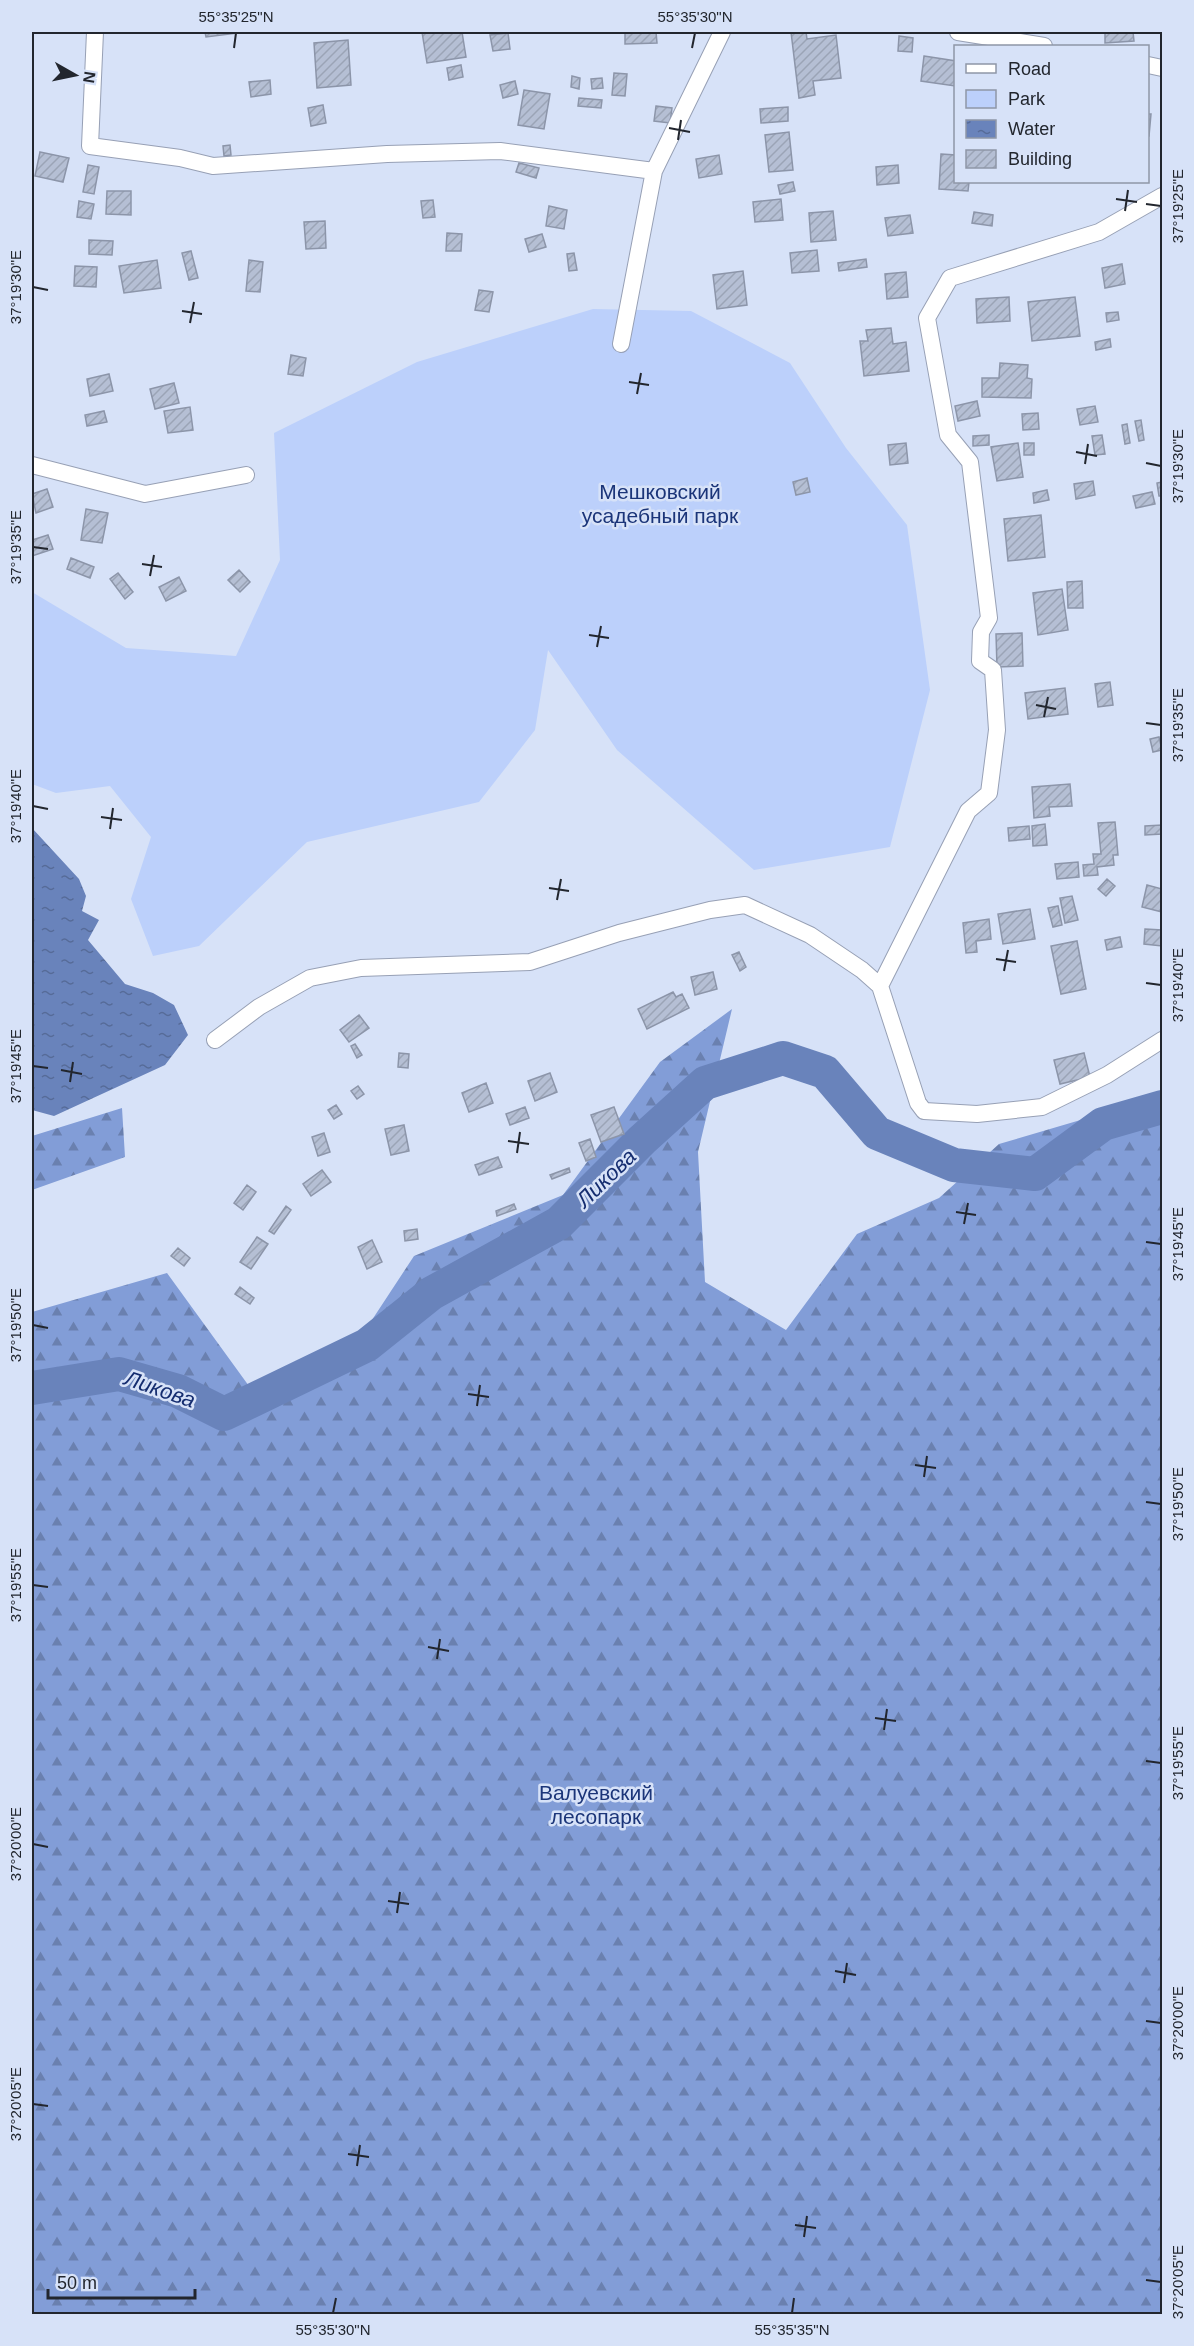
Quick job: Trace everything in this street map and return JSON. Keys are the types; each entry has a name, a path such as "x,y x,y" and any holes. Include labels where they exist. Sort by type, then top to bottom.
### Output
{"street":[{"path":"95,32 90,146 180,158 213,166 387,154 500,151 654,171"},
{"path":"621,344 654,171 722,32"},
{"path":"958,32 1038,45"},
{"path":"880,986 968,811 989,793 997,730 993,670 980,661 981,632 989,618 970,462 948,435 927,318 950,278 1099,232 1162,196"},
{"path":"32,465 145,494 246,476"},
{"path":"215,1040 259,1007 310,978 361,968 530,962 619,933 710,910 745,905 810,935 862,970 880,986 918,1103 924,1111 976,1114 1042,1107 1107,1075 1162,1040"}],"green space":[{"name":"Мешковский усадебный парк","path":"593,309 691,311 790,363 846,448 907,525 930,690 890,847 754,870 617,750 548,650 535,730 479,802 307,842 199,946 153,956 131,899 151,837 110,786 56,793 32,784 32,592 126,648 236,656 280,560 274,433 417,362"},
{"name":"Валуевский лесопарк","path":"732,1009 698,1152 705,1282 786,1330 857,1234 939,1198 999,1144 1162,1096 1162,2314 32,2314 32,1312 167,1273 262,1404 345,1361 414,1256 563,1195 660,1062"},
{"path":"122,1108 125,1157 32,1190 32,1136"}],"water":[{"path":"32,828 79,879 86,896 82,911 99,920 88,940 125,984 153,993 174,1005 188,1035 165,1065 54,1116 32,1110"}],"building":[{"path":"205,32 237,32 238,33 206,37"},
{"path":"422,32 462,32 466,57 427,63"},
{"path":"625,32 656,32 657,43 625,44"},
{"path":"791,32 806,32 807,39 836,35 841,78 813,81 815,95 799,98"},
{"path":"1105,32 1133,32 1134,41 1105,43"},
{"path":"508,33 510,49 493,51 490,35"},
{"path":"899,36 913,38 912,52 898,51"},
{"path":"348,40 351,85 317,88 314,43"},
{"path":"924,56 954,61 954,86 921,81"},
{"path":"461,65 463,77 449,80 447,68"},
{"path":"614,73 627,74 625,96 612,95"},
{"path":"572,76 580,78 579,89 571,87"},
{"path":"602,78 603,88 592,89 591,79"},
{"path":"270,80 271,94 251,97 249,82"},
{"path":"515,81 518,94 503,98 500,85"},
{"path":"524,90 550,94 544,129 518,125"},
{"path":"579,98 602,100 601,108 578,106"},
{"path":"323,105 326,123 311,126 308,108"},
{"path":"656,106 672,108 670,123 654,121"},
{"path":"788,107 788,121 761,123 760,109"},
{"path":"789,132 793,170 769,172 765,135"},
{"path":"230,145 231,155 224,156 223,146"},
{"path":"40,152 69,158 63,182 35,176"},
{"path":"941,154 954,155 954,183 969,183 968,191 939,189"},
{"path":"719,155 722,174 699,178 696,159"},
{"path":"519,163 539,168 536,178 516,172"},
{"path":"88,165 99,167 94,194 83,192"},
{"path":"898,165 899,183 877,185 876,167"},
{"path":"793,182 795,191 780,194 778,185"},
{"path":"107,191 131,191 131,215 106,214"},
{"path":"781,199 783,220 755,222 753,202"},
{"path":"433,200 435,217 423,218 421,201"},
{"path":"79,201 94,204 91,219 77,217"},
{"path":"549,206 567,210 564,229 546,226"},
{"path":"833,211 836,240 811,242 809,213"},
{"path":"974,212 993,215 992,226 972,223"},
{"path":"910,215 913,233 888,236 885,218"},
{"path":"325,221 326,248 306,249 304,222"},
{"path":"447,233 462,234 461,251 446,251"},
{"path":"542,234 546,247 529,252 525,239"},
{"path":"89,240 113,241 112,255 89,254"},
{"path":"817,250 819,271 792,273 790,253"},
{"path":"191,251 198,278 189,280 182,253"},
{"path":"574,253 577,270 569,271 567,254"},
{"path":"866,259 867,267 839,271 838,263"},
{"path":"157,260 161,288 124,293 119,266"},
{"path":"249,260 263,262 260,292 246,291"},
{"path":"1122,264 1125,284 1105,288 1102,268"},
{"path":"75,266 97,267 96,287 74,286"},
{"path":"743,271 747,305 717,309 713,275"},
{"path":"906,272 908,297 887,299 885,274"},
{"path":"479,290 493,292 489,312 475,310"},
{"path":"1009,297 1010,321 977,323 976,299"},
{"path":"1075,297 1080,336 1032,341 1028,302"},
{"path":"1118,312 1119,320 1107,322 1106,313"},
{"path":"891,328 893,344 906,342 909,371 864,376 860,341 868,341 866,330"},
{"path":"1110,339 1111,347 1096,350 1095,342"},
{"path":"291,355 306,358 303,376 288,374"},
{"path":"1000,363 1028,365 1027,378 1032,379 1031,398 982,397 982,378 999,378"},
{"path":"109,374 113,391 90,396 87,379"},
{"path":"174,383 179,403 155,409 150,389"},
{"path":"977,401 980,416 958,421 955,406"},
{"path":"1095,406 1098,422 1080,425 1077,409"},
{"path":"190,407 193,430 168,433 164,411"},
{"path":"104,411 107,422 87,426 85,415"},
{"path":"1038,413 1039,429 1023,430 1022,414"},
{"path":"1141,420 1144,440 1139,441 1135,421"},
{"path":"1127,424 1130,443 1125,444 1122,425"},
{"path":"989,435 989,445 973,446 973,436"},
{"path":"1102,435 1105,454 1095,455 1092,436"},
{"path":"906,443 908,463 890,465 888,445"},
{"path":"1018,443 1023,477 997,481 991,447"},
{"path":"1024,443 1034,443 1034,455 1024,455"},
{"path":"807,478 810,492 796,495 793,482"},
{"path":"1093,481 1095,495 1076,499 1074,484"},
{"path":"1162,482 1162,496 1159,496 1157,483"},
{"path":"47,489 53,507 36,513 32,494"},
{"path":"1047,490 1049,500 1034,503 1033,493"},
{"path":"1152,492 1155,504 1136,508 1133,496"},
{"path":"86,509 108,513 102,543 81,540"},
{"path":"1041,515 1045,557 1008,561 1004,519"},
{"path":"48,535 53,549 32,556 32,540"},
{"path":"71,558 94,567 90,578 67,569"},
{"path":"239,570 250,582 240,592 228,580"},
{"path":"118,573 133,592 125,599 110,579"},
{"path":"179,577 186,591 166,601 159,587"},
{"path":"1082,581 1083,608 1068,608 1067,582"},
{"path":"1062,589 1068,630 1038,635 1033,593"},
{"path":"1022,633 1023,666 997,667 996,634"},
{"path":"1110,682 1113,705 1098,707 1095,684"},
{"path":"1065,688 1068,714 1028,719 1025,693"},
{"path":"1159,737 1162,750 1153,752 1150,739"},
{"path":"1070,784 1072,806 1049,807 1050,816 1034,818 1032,787"},
{"path":"1115,822 1118,855 1113,855 1114,865 1097,867 1098,875 1084,876 1083,865 1094,864 1093,854 1101,854 1098,823"},
{"path":"1045,824 1047,845 1033,846 1032,826"},
{"path":"1162,825 1162,834 1145,835 1145,826"},
{"path":"1029,826 1030,839 1009,841 1008,828"},
{"path":"1078,862 1079,877 1057,879 1055,864"},
{"path":"1107,879 1115,886 1106,896 1098,889"},
{"path":"1147,885 1162,889 1162,912 1142,907"},
{"path":"1072,896 1078,920 1065,923 1060,898"},
{"path":"1058,906 1062,925 1053,927 1048,908"},
{"path":"1030,909 1035,939 1003,944 998,914"},
{"path":"989,919 991,939 976,941 977,952 966,953 963,923"},
{"path":"1145,929 1162,930 1162,946 1144,944"},
{"path":"1120,937 1122,947 1107,950 1105,940"},
{"path":"1077,941 1086,989 1061,994 1051,946"},
{"path":"739,952 746,967 740,971 732,955"},
{"path":"713,972 717,989 695,995 691,977"},
{"path":"673,992 676,997 682,994 689,1008 647,1029 638,1009"},
{"path":"359,1015 369,1028 349,1042 340,1030"},
{"path":"355,1044 362,1055 357,1058 351,1046"},
{"path":"399,1053 409,1054 408,1068 398,1067"},
{"path":"1084,1053 1090,1077 1060,1084 1054,1060"},
{"path":"550,1073 557,1092 535,1101 528,1081"},
{"path":"486,1083 493,1103 469,1112 462,1093"},
{"path":"358,1086 364,1094 357,1099 351,1091"},
{"path":"336,1105 342,1114 334,1119 328,1110"},
{"path":"525,1107 529,1118 510,1125 506,1114"},
{"path":"614,1107 624,1134 601,1142 591,1115"},
{"path":"404,1125 409,1151 391,1155 385,1129"},
{"path":"324,1133 330,1152 318,1156 312,1137"},
{"path":"590,1139 596,1157 586,1161 579,1143"},
{"path":"498,1157 502,1167 479,1175 475,1165"},
{"path":"569,1168 570,1172 552,1179 550,1175"},
{"path":"322,1170 331,1182 311,1196 303,1184"},
{"path":"247,1185 256,1192 243,1210 234,1203"},
{"path":"514,1204 516,1209 497,1216 496,1211"},
{"path":"286,1206 291,1210 274,1234 269,1231"},
{"path":"417,1229 418,1239 405,1241 404,1231"},
{"path":"257,1237 268,1244 251,1269 240,1262"},
{"path":"372,1240 382,1262 367,1269 358,1247"},
{"path":"178,1248 190,1258 184,1266 171,1256"},
{"path":"240,1287 254,1298 250,1304 235,1294"}],"waterway":[{"name":"Ликова","path":"32,1388 119,1374 178,1391 224,1414 367,1345 432,1293 559,1223 642,1140 705,1083 783,1058 825,1072 877,1133 954,1165 1035,1174 1103,1124 1162,1107"}]}
